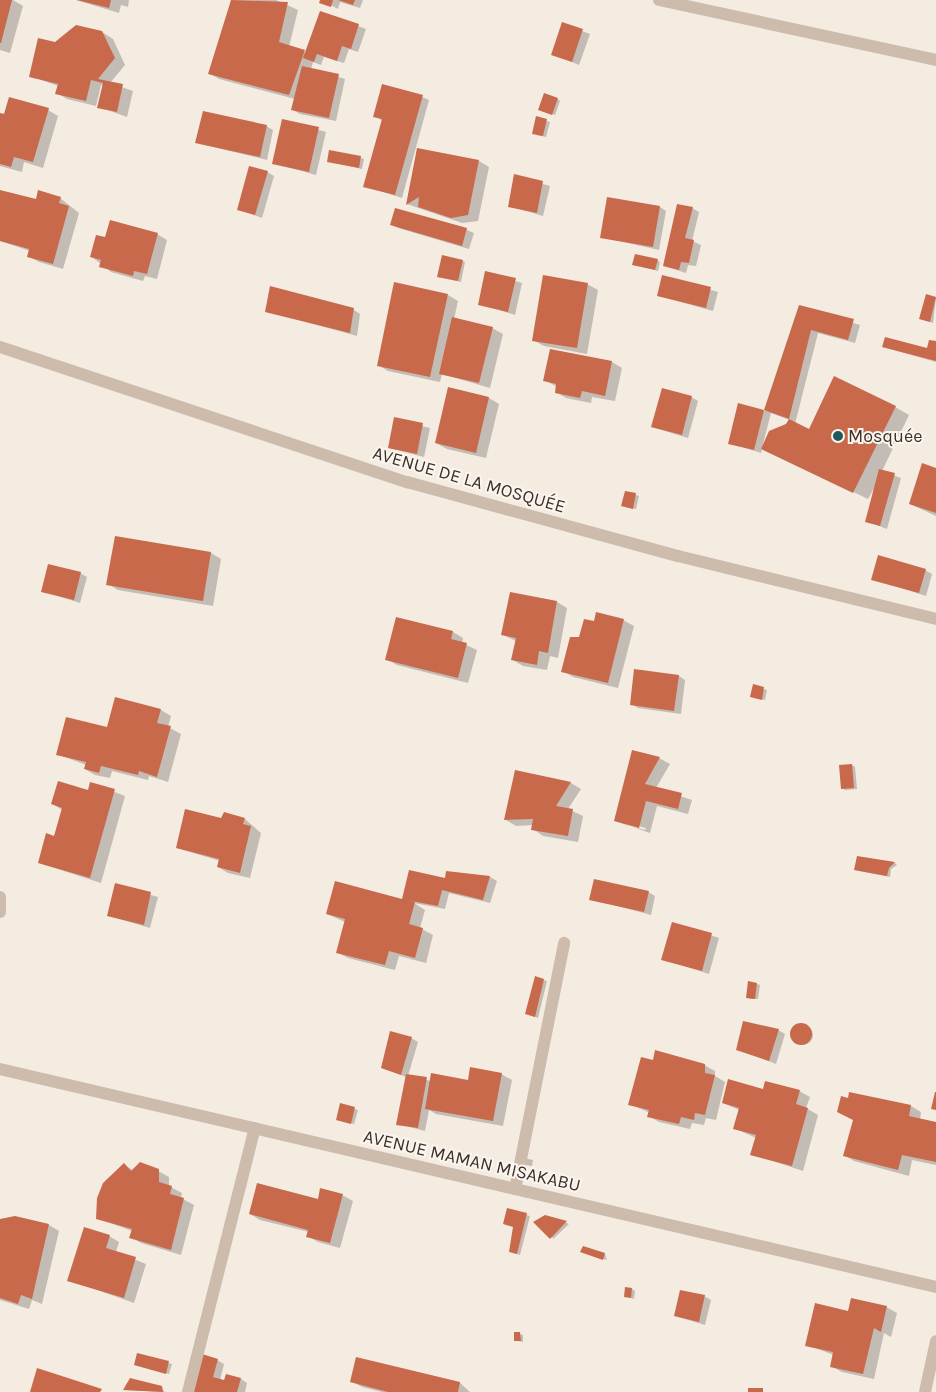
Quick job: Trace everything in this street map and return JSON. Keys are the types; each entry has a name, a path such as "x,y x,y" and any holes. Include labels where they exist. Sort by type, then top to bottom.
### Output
{"street":[{"path":"659,0 936,60"},
{"name":"AVENUE DE LA MOSQUÉE","path":"0,347 407,482 678,556 936,619"},
{"path":"0,897 0,912"},
{"path":"516,1189 564,943"},
{"name":"AVENUE MAMAN MISAKABU","path":"0,1069 936,1287"},
{"path":"188,1392 255,1128"},
{"path":"925,1392 936,1341"}],"building":[{"path":"0,0 12,0 1,43 0,43"},
{"path":"77,0 111,0 109,8"},
{"path":"231,0 288,2 279,42 305,50 289,95 208,74"},
{"path":"320,0 333,0 331,7 319,3"},
{"path":"338,0 355,0 353,5"},
{"path":"320,11 359,24 351,49 342,46 337,61 317,54 314,62 303,58"},
{"path":"562,22 583,29 572,62 551,55"},
{"path":"76,25 102,31 115,58 98,79 123,84 117,112 97,108 103,83 91,80 86,101 55,94 58,84 29,77 38,38 55,42"},
{"path":"302,66 339,74 329,118 291,110"},
{"path":"382,84 423,95 395,195 363,187 382,119 373,117"},
{"path":"544,93 558,98 552,115 538,110"},
{"path":"9,97 49,108 33,162 14,157 11,167 0,164 0,113 4,114"},
{"path":"203,111 267,125 260,157 195,143"},
{"path":"536,116 547,119 543,136 532,134"},
{"path":"282,119 319,127 309,172 272,164"},
{"path":"417,148 479,160 468,215 451,218 418,207 419,197 406,205"},
{"path":"329,150 361,156 359,168 327,162"},
{"path":"249,166 268,171 255,215 237,210"},
{"path":"514,174 543,181 537,213 508,207"},
{"path":"0,190 36,199 38,190 61,197 59,203 69,206 53,264 27,257 29,249 0,241"},
{"path":"607,197 660,206 653,247 600,238"},
{"path":"677,204 693,207 685,238 694,240 689,263 681,262 679,270 663,266"},
{"path":"395,208 467,228 462,246 390,225"},
{"path":"110,220 158,233 147,274 134,271 133,276 99,267 101,260 90,257 96,235 105,237"},
{"path":"635,254 658,259 655,270 632,265"},
{"path":"442,255 463,260 458,281 437,277"},
{"path":"485,271 516,278 508,312 478,305"},
{"path":"543,275 588,283 577,348 532,341"},
{"path":"662,275 711,287 706,308 657,296"},
{"path":"394,282 448,294 430,377 377,366"},
{"path":"270,286 354,308 350,333 265,312"},
{"path":"926,294 936,297 930,322 919,319"},
{"path":"799,305 854,319 848,340 811,330 789,419 764,410"},
{"path":"452,317 493,327 479,383 439,374"},
{"path":"885,337 927,348 929,340 936,341 936,361 882,347"},
{"path":"550,349 612,361 605,396 582,391 580,398 555,393 556,384 543,381"},
{"path":"834,376 896,406 853,493 761,449 769,431 786,424 789,419 809,429"},
{"path":"448,387 489,397 476,453 435,443"},
{"path":"662,388 692,396 682,435 651,427"},
{"path":"738,403 764,410 754,450 728,444"},
{"path":"394,417 423,423 417,454 388,448"},
{"path":"922,463 936,468 936,513 909,504"},
{"path":"879,469 895,473 880,526 865,522"},
{"path":"625,491 636,493 633,509 621,506"},
{"path":"115,536 211,552 203,601 106,585"},
{"path":"878,555 926,569 919,593 871,580"},
{"path":"48,564 81,572 74,600 41,592"},
{"path":"510,592 557,601 548,653 539,651 537,665 511,660 516,638 501,635"},
{"path":"596,612 624,619 608,683 561,672 570,637 579,637 584,619 594,621"},
{"path":"396,617 453,631 451,639 467,643 458,678 385,660"},
{"path":"634,669 679,675 674,711 630,705"},
{"path":"753,684 764,687 762,700 750,697"},
{"path":"115,697 161,709 157,723 171,726 157,777 139,771 138,775 101,766 99,773 84,769 86,762 56,755 66,717 107,727"},
{"path":"632,750 660,757 645,784 682,793 678,809 646,801 639,828 614,821"},
{"path":"852,764 854,788 841,789 839,765"},
{"path":"515,770 571,782 556,806 573,809 568,836 531,830 533,819 504,820"},
{"path":"58,781 88,790 90,782 115,789 90,878 38,863 46,833 54,836 62,808 51,804"},
{"path":"185,809 221,818 224,812 245,818 243,824 251,826 240,873 217,867 219,859 176,848"},
{"path":"857,856 895,862 889,868 887,876 854,870"},
{"path":"409,870 445,878 446,871 490,876 483,900 442,890 438,906 406,900 415,902 409,924 423,928 415,958 389,951 385,965 336,953 345,919 326,914 335,881 402,899"},
{"path":"594,879 649,891 644,912 589,900"},
{"path":"115,883 151,892 144,925 107,916"},
{"path":"672,922 712,933 702,971 661,960"},
{"path":"535,976 544,979 535,1017 525,1014"},
{"path":"748,981 757,983 755,999 746,998"},
{"path":"743,1021 779,1029 769,1061 736,1050"},
{"path":"801,1023 809,1026 812,1034 809,1042 801,1045 793,1042 790,1034 793,1026"},
{"path":"390,1031 412,1037 401,1075 381,1068"},
{"path":"655,1050 705,1064 705,1073 715,1075 705,1115 695,1113 694,1120 681,1117 679,1124 647,1117 649,1110 628,1105 641,1057 653,1060"},
{"path":"470,1067 502,1073 493,1121 425,1109 431,1073 468,1080"},
{"path":"406,1074 427,1077 418,1128 396,1125"},
{"path":"728,1079 763,1089 765,1081 800,1090 796,1104 808,1108 792,1166 750,1155 756,1135 733,1129 739,1108 722,1103"},
{"path":"849,1092 911,1105 909,1116 936,1122 936,1162 902,1155 898,1170 843,1156 853,1120 837,1112 841,1096 848,1098"},
{"path":"936,1092 936,1110 931,1109"},
{"path":"340,1103 355,1107 351,1124 336,1120"},
{"path":"140,1162 159,1169 159,1182 172,1186 170,1194 184,1198 171,1250 129,1238 132,1229 96,1219 97,1198 103,1183 124,1163 131,1171"},
{"path":"257,1183 318,1199 320,1188 343,1194 330,1243 306,1237 308,1230 249,1214"},
{"path":"507,1208 527,1213 517,1254 509,1252 513,1227 503,1224"},
{"path":"545,1215 567,1221 550,1239 533,1222"},
{"path":"15,1216 49,1224 32,1299 21,1295 18,1304 0,1298 0,1219"},
{"path":"84,1227 110,1235 106,1248 136,1257 124,1298 67,1281"},
{"path":"583,1246 605,1253 603,1260 580,1252"},
{"path":"625,1287 632,1288 631,1298 624,1297"},
{"path":"680,1290 705,1295 699,1322 674,1316"},
{"path":"851,1298 887,1306 881,1332 874,1328 863,1374 830,1367 833,1352 805,1346 815,1303 848,1311"},
{"path":"514,1332 520,1332 521,1341 514,1341"},
{"path":"137,1353 169,1361 166,1374 134,1365"},
{"path":"202,1354 218,1359 213,1377 224,1380 226,1374 241,1378 237,1392 191,1392"},
{"path":"356,1357 460,1382 458,1392 388,1392 350,1382"},
{"path":"37,1368 102,1389 100,1392 30,1392"},
{"path":"130,1378 162,1386 163,1392 123,1390"},
{"path":"748,1388 763,1388 763,1392 748,1392"}],"place":[{"name":"Mosquée","path":"838,436"}]}
